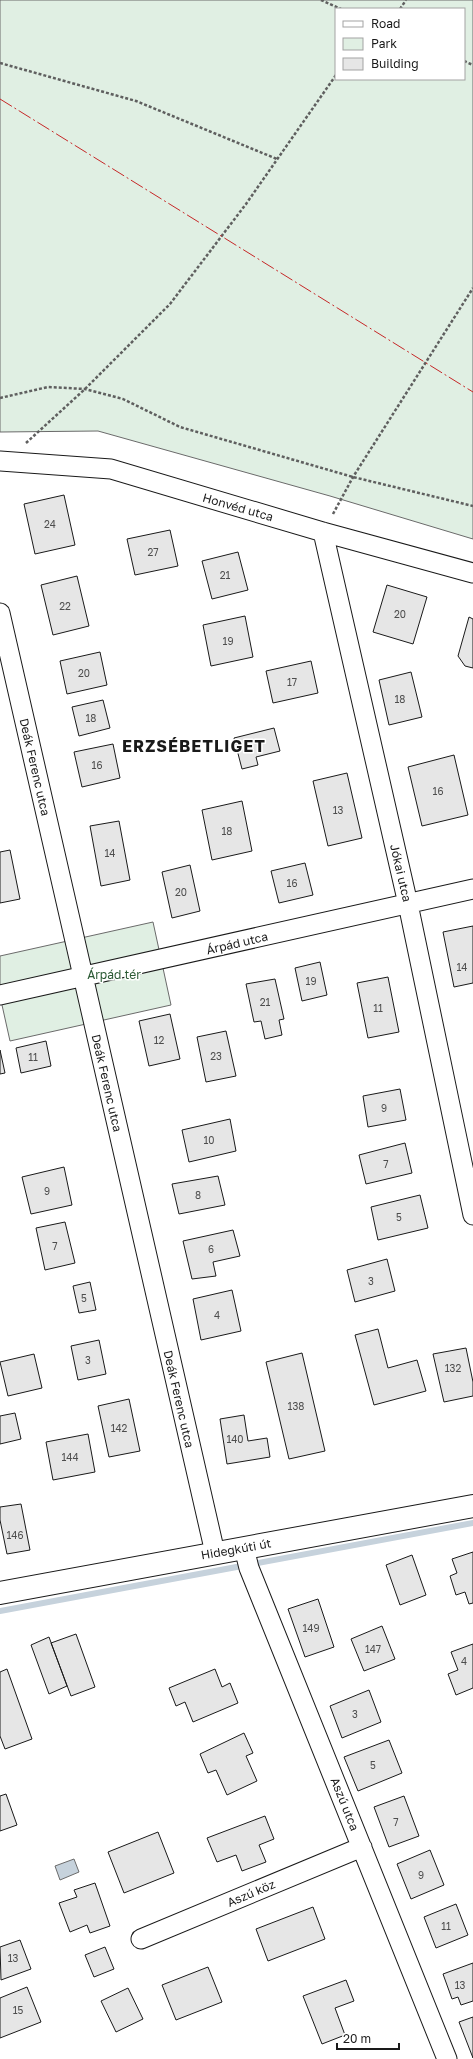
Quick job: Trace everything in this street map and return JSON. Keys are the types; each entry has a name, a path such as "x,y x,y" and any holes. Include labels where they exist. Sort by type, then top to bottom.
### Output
{"main road":[{"name":"Hidegkúti út","path":"0,1593 215,1553 246,1558 473,1506"}],"street":[{"name":"Honvéd utca","path":"3,461 111,469 323,532 473,573"},
{"name":"Jókai utca","path":"323,532 408,904 473,1215"},
{"name":"Deák Ferenc utca","path":"0,613 215,1553"},
{"name":"Árpád utca","path":"0,995 83,978 473,889"},
{"name":"Aszú utca","path":"246,1558 447,2059"},
{"name":"Aszú köz","path":"141,1939 362,1847"}],"path":[{"path":"321,0 339,8"},
{"path":"0,63 136,101 277,159"},
{"path":"3,461 85,390 170,304 277,159 335,76"},
{"path":"323,532 353,477 473,288"},
{"path":"0,398 48,387 85,390 123,399 180,427 353,477 473,506"}],"green space":[{"path":"0,0 473,0 473,539 330,496 98,431 0,432"},
{"name":"Árpád tér","path":"153,922 171,1005 10,1041 0,996 0,956"}],"shaded area":[{"path":"74,1859 79,1872 60,1880 55,1866"}],"building":[{"path":"64,495 75,545 35,554 24,504"},
{"path":"170,530 178,566 135,575 127,539"},
{"path":"238,552 248,590 212,599 202,561"},
{"path":"77,576 89,626 53,635 41,585"},
{"path":"387,585 427,597 413,644 373,632"},
{"path":"245,616 253,657 211,666 203,625"},
{"path":"469,617 473,619 473,668 465,666 458,656"},
{"path":"100,652 107,685 67,694 60,661"},
{"path":"311,661 318,693 273,703 266,671"},
{"path":"411,672 422,717 389,725 379,680"},
{"path":"103,700 110,728 79,736 72,707"},
{"path":"274,728 280,751 256,757 258,765 242,769 234,738"},
{"path":"113,744 120,778 82,787 74,752"},
{"path":"454,755 468,815 422,826 408,767"},
{"path":"347,773 362,838 328,846 313,781"},
{"path":"242,801 252,851 212,860 202,810"},
{"path":"119,821 130,880 101,886 90,826"},
{"path":"10,850 20,899 0,903 0,852"},
{"path":"305,863 313,895 279,903 271,871"},
{"path":"190,865 200,911 172,918 162,872"},
{"path":"473,926 473,983 454,987 443,932"},
{"path":"320,962 327,995 302,1001 295,968"},
{"path":"388,977 399,1032 368,1038 357,983"},
{"path":"275,979 284,1019 279,1020 282,1035 265,1039 261,1021 254,1022 246,984"},
{"path":"170,1014 180,1059 149,1066 139,1021"},
{"path":"226,1031 236,1076 206,1082 197,1037"},
{"path":"46,1041 51,1066 21,1073 16,1048"},
{"path":"0,1050 5,1073 0,1074"},
{"path":"400,1089 406,1120 368,1127 363,1096"},
{"path":"230,1119 236,1151 189,1162 182,1130"},
{"path":"405,1143 412,1173 366,1184 359,1155"},
{"path":"64,1167 72,1205 31,1214 22,1177"},
{"path":"218,1176 225,1205 179,1214 172,1184"},
{"path":"420,1195 428,1228 378,1240 371,1207"},
{"path":"65,1222 75,1263 45,1270 36,1228"},
{"path":"233,1230 240,1256 213,1262 216,1276 192,1279 183,1241"},
{"path":"387,1259 395,1291 355,1302 347,1270"},
{"path":"90,1282 96,1310 79,1313 73,1286"},
{"path":"232,1290 241,1331 201,1340 193,1299"},
{"path":"378,1329 388,1368 417,1360 426,1391 374,1405 355,1335"},
{"path":"99,1340 106,1374 78,1380 71,1346"},
{"path":"466,1348 473,1382 473,1396 444,1402 433,1354"},
{"path":"302,1353 325,1451 289,1459 266,1362"},
{"path":"34,1354 42,1388 8,1396 0,1362"},
{"path":"129,1399 140,1451 109,1457 98,1406"},
{"path":"15,1413 21,1439 0,1444 0,1416"},
{"path":"244,1415 248,1441 267,1438 270,1457 227,1464 220,1419"},
{"path":"88,1434 95,1472 53,1480 46,1442"},
{"path":"21,1504 30,1550 7,1554 0,1520 0,1507"},
{"path":"473,1552 473,1603 469,1604 465,1592 456,1595 450,1576 457,1573 452,1559"},
{"path":"412,1555 426,1595 400,1605 386,1565"},
{"path":"318,1599 334,1647 305,1657 288,1609"},
{"path":"382,1626 395,1659 364,1671 351,1639"},
{"path":"76,1634 95,1687 71,1696 51,1643"},
{"path":"49,1637 67,1686 49,1694 31,1645"},
{"path":"473,1644 473,1688 456,1695 448,1674 458,1670 451,1652"},
{"path":"7,1669 32,1739 5,1749 0,1736 0,1672"},
{"path":"215,1669 222,1687 230,1683 238,1703 193,1722 185,1702 176,1706 169,1688"},
{"path":"369,1690 381,1722 342,1738 330,1706"},
{"path":"244,1733 253,1753 246,1756 257,1781 227,1795 216,1770 208,1773 200,1754"},
{"path":"389,1740 402,1773 358,1791 344,1757"},
{"path":"6,1794 17,1825 0,1831 0,1796"},
{"path":"404,1796 419,1836 389,1847 374,1807"},
{"path":"265,1816 274,1839 259,1845 266,1862 242,1871 236,1855 217,1862 207,1838"},
{"path":"158,1832 174,1873 124,1893 108,1852"},
{"path":"430,1850 444,1885 411,1899 397,1864"},
{"path":"95,1883 110,1926 90,1933 87,1925 70,1932 59,1903 77,1897 74,1890"},
{"path":"456,1904 468,1935 436,1948 424,1917"},
{"path":"313,1907 325,1939 268,1961 256,1929"},
{"path":"20,1940 31,1969 1,1980 0,1947"},
{"path":"105,1947 114,1969 94,1977 85,1955"},
{"path":"473,1963 473,2001 461,2005 458,1997 452,1999 443,1974"},
{"path":"208,1967 222,2002 176,2020 162,1985"},
{"path":"346,1980 354,2001 335,2008 345,2035 322,2044 303,1996"},
{"path":"27,1987 41,2022 0,2038 0,1998"},
{"path":"128,1988 143,2019 116,2032 101,2001"},
{"path":"473,2017 473,2058 459,2022"}],"waterway":[{"path":"0,1611 473,1523"}],"power":[{"path":"0,99 473,392"}],"district":[{"name":"ERZSÉBETLIGET","path":"194,746"}]}
